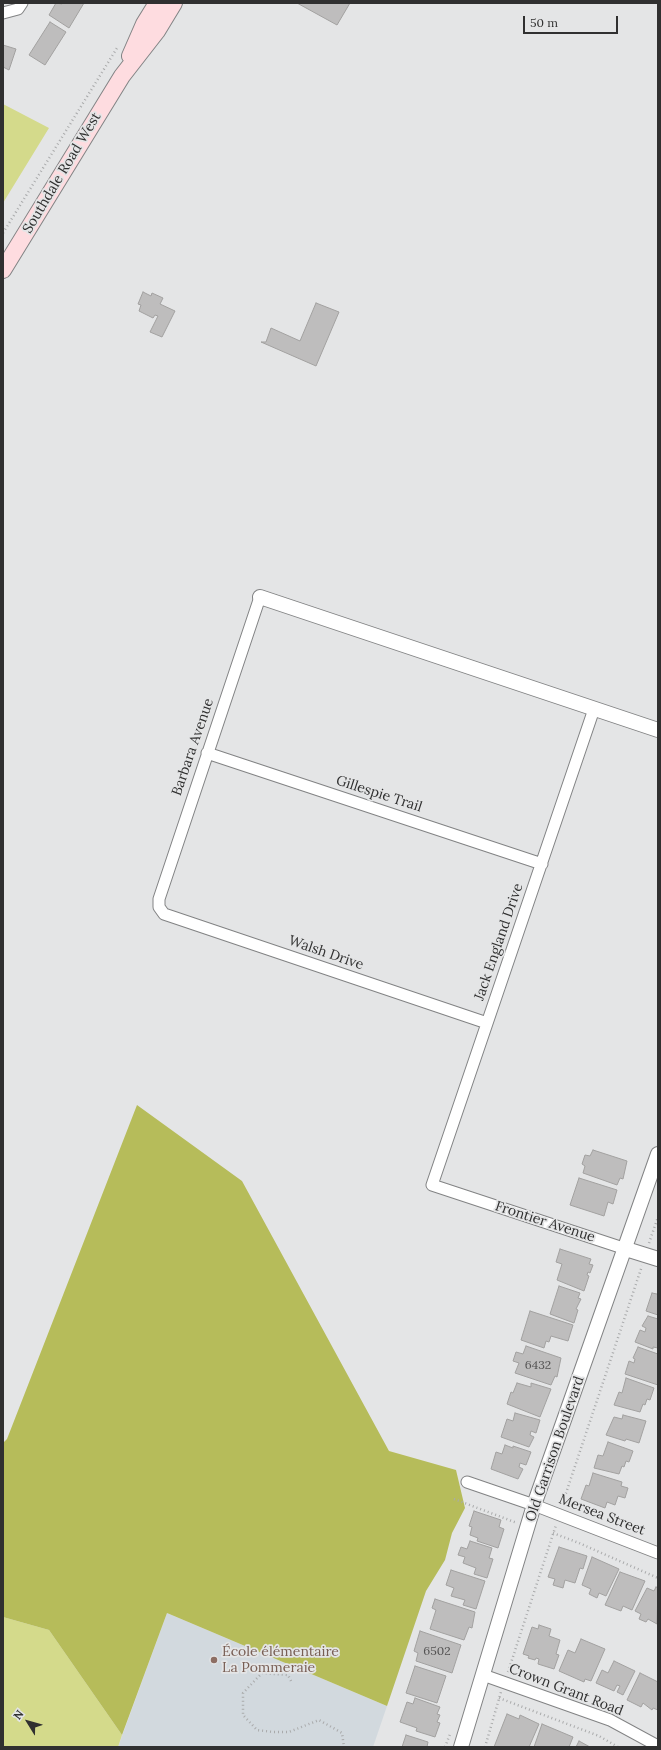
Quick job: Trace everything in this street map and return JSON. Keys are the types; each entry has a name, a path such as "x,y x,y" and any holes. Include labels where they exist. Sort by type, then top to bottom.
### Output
{"main road":[{"name":"Southdale Road West","path":"122,76 144,24 157,3"},
{"name":"Southdale Road West","path":"3,270 122,76 157,31 174,3"}],"street":[{"path":"3,13 18,9 22,3"},
{"path":"260,597 658,730"},
{"name":"Barbara Avenue","path":"159,907 159,900 207,752 260,597"},
{"name":"Jack England Drive","path":"432,1185 594,709"},
{"name":"Gillespie Trail","path":"207,752 542,864"},
{"name":"Walsh Drive","path":"159,907 164,914 486,1023"},
{"name":"Old Garrison Boulevard","path":"461,1747 534,1505 626,1249 658,1154"},
{"name":"Frontier Avenue","path":"432,1185 658,1259"},
{"name":"Mersea Street","path":"467,1482 534,1505 658,1553"},
{"name":"Crown Grant Road","path":"483,1675 610,1720 658,1746"}],"path":[{"path":"3,233 120,44"},
{"path":"648,1246 658,1217"},
{"path":"560,1512 644,1261"},
{"path":"454,1499 522,1525"},
{"path":"507,1676 558,1519"},
{"path":"553,1533 658,1578"},
{"path":"291,1681 288,1675 262,1673 243,1693 243,1715 257,1730 272,1732 289,1732 319,1720 342,1733 344,1747"},
{"path":"485,1747 502,1691"},
{"path":"499,1698 599,1736 618,1747"},
{"path":"445,1747 450,1732"}],"shaded area":[{"name":"École élémentaire La Pommeraie","path":"167,1613 387,1706 373,1747 118,1747"}],"green space":[{"path":"3,104 49,128 3,203"},
{"path":"137,1105 242,1181 389,1451 456,1470 465,1508 452,1533 445,1560 426,1591 387,1706 167,1613 122,1735 49,1630 3,1617 3,1443 7,1439"},
{"path":"3,1617 49,1630 122,1735 118,1747 3,1747"}],"building":[{"path":"56,3 84,3 69,28 49,15"},
{"path":"297,3 350,3 337,25"},
{"path":"50,22 66,32 45,65 29,55"},
{"path":"3,45 16,49 9,70 3,67"},
{"path":"143,292 151,296 152,293 163,298 160,304 175,311 162,337 150,332 158,316 155,315 153,318 139,311 141,305 138,304"},
{"path":"316,303 339,312 316,366 261,342 266,342 271,328 300,341"},
{"path":"593,1150 627,1161 623,1179 620,1178 617,1185 583,1173 585,1166 582,1164 585,1155 590,1156"},
{"path":"579,1178 617,1190 613,1204 608,1202 604,1216 570,1205"},
{"path":"560,1249 591,1259 589,1264 593,1265 590,1273 588,1272 587,1275 589,1276 584,1291 557,1280 562,1264 556,1262"},
{"path":"559,1286 580,1293 578,1298 581,1299 576,1309 578,1310 574,1323 550,1314"},
{"path":"652,1293 658,1293 658,1315 646,1311"},
{"path":"530,1311 573,1325 568,1341 551,1336 549,1342 546,1341 544,1348 521,1340"},
{"path":"648,1316 658,1319 658,1348 653,1347 653,1349 635,1342 640,1330 645,1332 646,1328 642,1326"},
{"path":"526,1346 561,1358 557,1377 555,1376 551,1385 515,1373 519,1363 513,1361 516,1352 523,1354"},
{"path":"638,1347 658,1354 658,1385 625,1374 629,1361 634,1363 635,1359 633,1358"},
{"path":"626,1378 654,1388 650,1400 647,1399 640,1412 614,1405 619,1392 622,1393"},
{"path":"517,1383 531,1387 531,1383 551,1389 540,1417 507,1404 511,1392 513,1393"},
{"path":"515,1413 540,1420 536,1433 531,1431 530,1435 534,1437 529,1447 501,1437 507,1419 513,1421"},
{"path":"623,1415 646,1421 639,1443 626,1439 625,1441 606,1435 614,1417 622,1419"},
{"path":"608,1442 633,1451 629,1462 626,1461 619,1474 594,1468 598,1455 603,1456"},
{"path":"505,1445 531,1452 526,1465 520,1463 519,1467 523,1469 518,1479 491,1469 496,1452 502,1454"},
{"path":"593,1473 622,1482 621,1486 628,1488 625,1498 618,1496 615,1505 607,1502 605,1508 581,1499 586,1485 589,1486"},
{"path":"474,1511 501,1520 499,1527 504,1529 498,1548 477,1541 478,1538 470,1535 472,1527 469,1526"},
{"path":"470,1541 492,1548 489,1558 493,1559 487,1578 474,1574 476,1568 463,1563 465,1557 458,1555 461,1547 467,1549"},
{"path":"559,1547 587,1556 583,1569 580,1568 575,1583 565,1580 563,1588 553,1585 555,1579 548,1577"},
{"path":"592,1557 619,1569 606,1596 599,1593 597,1598 589,1594 591,1589 582,1585"},
{"path":"451,1570 485,1581 476,1609 463,1605 465,1600 451,1596 454,1588 446,1585"},
{"path":"620,1572 645,1581 632,1610 623,1606 621,1611 605,1605"},
{"path":"656,1587 658,1588 657,1624 648,1619 646,1622 639,1619 641,1614 635,1611 647,1588 654,1591"},
{"path":"435,1599 475,1612 472,1628 469,1627 464,1640 430,1629 436,1610 432,1608"},
{"path":"539,1625 551,1629 549,1636 560,1640 556,1654 559,1655 554,1669 538,1664 539,1659 536,1658 535,1660 528,1658 529,1656 523,1654 532,1627 538,1629"},
{"path":"420,1631 461,1645 452,1673 416,1661 418,1653 414,1651"},
{"path":"581,1639 605,1649 591,1681 585,1679 584,1682 559,1671 568,1650 575,1653"},
{"path":"614,1661 635,1671 623,1695 617,1692 620,1686 617,1685 614,1691 596,1683 602,1670 608,1673"},
{"path":"415,1666 446,1676 437,1703 406,1693"},
{"path":"640,1673 658,1682 658,1710 653,1708 652,1710 643,1703 641,1707 627,1700"},
{"path":"415,1698 440,1707 437,1714 440,1715 437,1722 440,1723 435,1737 416,1731 417,1728 400,1722 407,1702 413,1704"},
{"path":"507,1714 519,1719 520,1715 539,1724 529,1747 494,1747"},
{"path":"542,1724 573,1737 569,1747 534,1747"},
{"path":"406,1735 428,1742 427,1747 402,1747"},
{"path":"579,1741 590,1747 576,1747"}],"place":[{"name":"École élémentaire La Pommeraie","path":"214,1660"}]}
